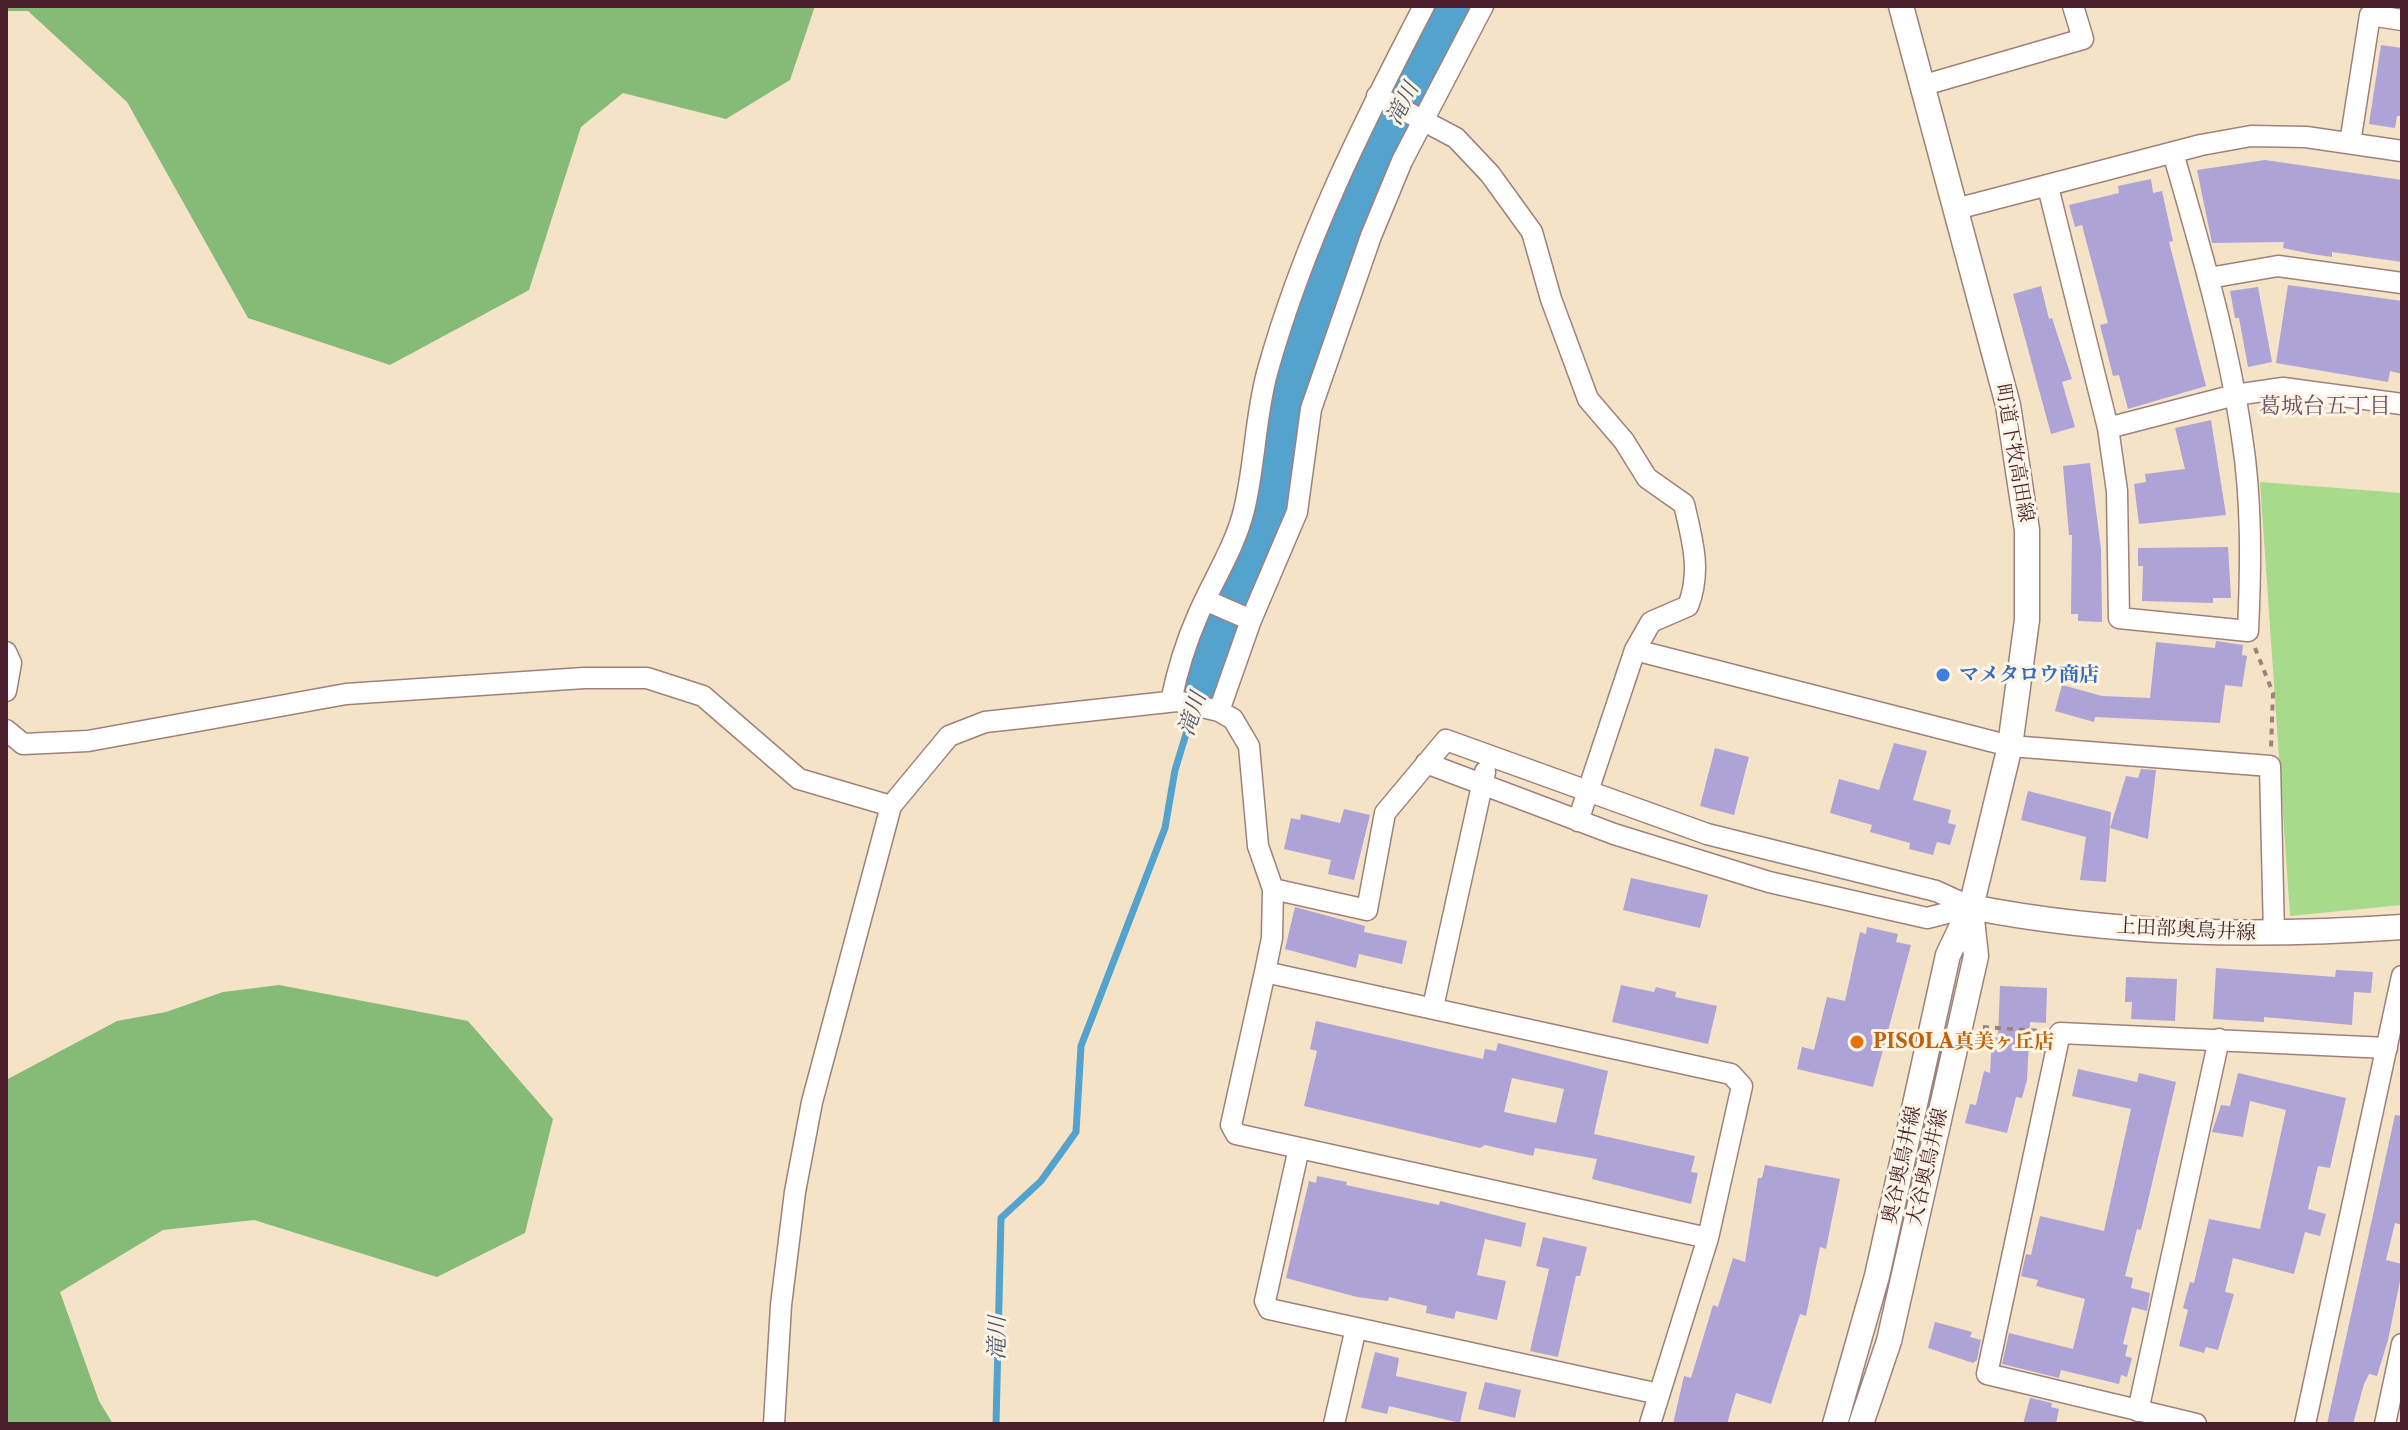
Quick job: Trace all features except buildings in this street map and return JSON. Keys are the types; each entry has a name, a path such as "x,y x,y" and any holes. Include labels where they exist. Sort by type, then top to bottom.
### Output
{"street":[{"path":"1179,701 1178,669 1244,509 1259,404 1268,369 1326,202 1424,6"},
{"path":"1219,711 1251,620 1297,512 1311,409 1319,379 1385,201 1483,6"},
{"name":"町道下牧高田線","path":"1901,6 2008,405 2027,530 2027,620 2010,746 1971,907"},
{"path":"1921,86 2083,39 2073,6"},
{"path":"2350,143 2370,15 2402,20"},
{"path":"1377,96 1456,138 1480,162 1532,232 1551,299 1588,399 1624,441 1647,478 1684,504 1696,557 1695,588 1688,606 1651,622 1635,650 1578,821"},
{"path":"1956,209 2251,136 2278,135 2402,151"},
{"path":"2048,187 2108,428 2117,491 2119,618 2248,631 2250,524 2235,395 2209,278 2173,153"},
{"path":"2209,278 2278,266 2402,283"},
{"path":"2108,428 2235,395 2283,388 2402,404"},
{"path":"1205,600 1251,620"},
{"path":"1635,650 2010,746 2270,766 2274,934"},
{"path":"6,652 11,663 6,691"},
{"path":"6,730 23,744 88,741 346,694 584,678 647,678 703,696 799,779 891,806"},
{"path":"774,1424 781,1305 804,1142 891,806 942,744 966,728 1179,701 1219,711 1233,719 1249,746 1258,846 1273,889 1272,938 1231,1125 1236,1134 1708,1238"},
{"path":"1273,889 1367,910 1385,813 1446,740 1707,834 1936,891 1971,907"},
{"path":"1433,1007 1489,756"},
{"path":"1426,763 1578,821 1709,865 1927,918 1971,907"},
{"name":"上田部奥鳥井線","path":"1971,907 2082,925 2274,934 2402,927"},
{"name":"大谷奥鳥井線","path":"1861,1424 1889,1341 1976,956 1971,907"},
{"name":"奥谷奥鳥井線","path":"1835,1424 1877,1276 1948,955 1971,907"},
{"path":"1265,972 1731,1074 1742,1086 1708,1238 1650,1424"},
{"path":"2305,1424 2402,976"},
{"path":"2196,1424 1987,1374 2060,1033 2387,1048"},
{"path":"2138,1411 2219,1039"},
{"path":"1299,1148 1265,1301 1269,1309 1659,1394"},
{"path":"1334,1424 1356,1328"},
{"path":"2385,1424 2402,1347"}],"path":[{"path":"2248,631 2273,693 2270,766"},
{"path":"1960,1026 2060,1033"}],"green space":[{"path":"6,6 815,6 790,80 726,119 623,93 581,127 529,290 390,365 248,318 127,102 28,11 6,11"},
{"path":"2260,482 2402,493 2402,905 2290,916"},
{"path":"279,985 468,1021 553,1119 525,1233 437,1277 254,1220 163,1230 60,1292 99,1401 113,1424 6,1424 6,1080 117,1021 166,1012 223,992"}],"waterway":[{"name":"滝川","path":"1198,695 1270,513 1288,397 1348,221 1374,161 1453,6"},
{"name":"滝川","path":"996,1424 1001,1218 1041,1181 1076,1132 1081,1046 1165,828 1175,770 1198,695"}],"place":[{"name":"マメタロウ商店","path":"1943,675"},
{"name":"PISOLA真美ヶ丘店","path":"1857,1042"}],"district":[{"name":"葛城台五丁目","path":"2325,407"}]}
